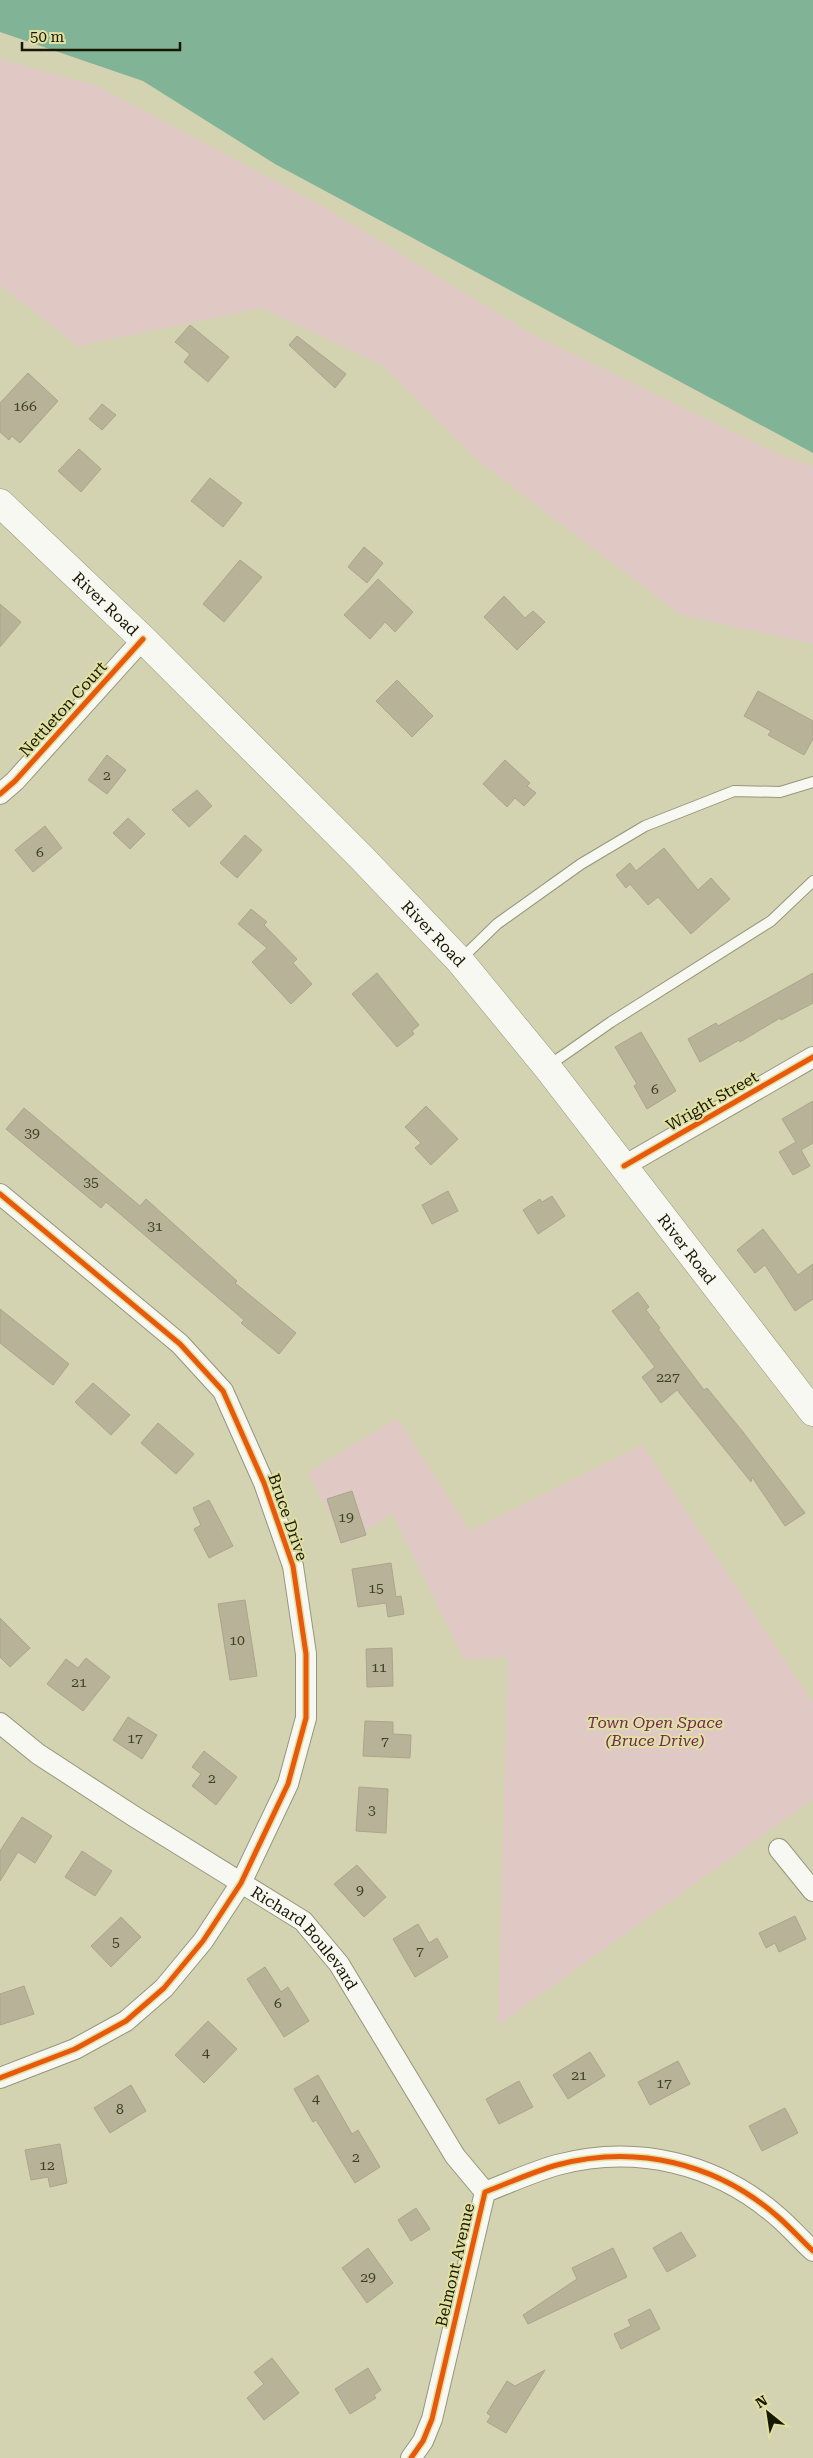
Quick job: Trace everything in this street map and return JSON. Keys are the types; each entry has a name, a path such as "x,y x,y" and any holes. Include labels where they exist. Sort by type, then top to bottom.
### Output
{"main road":[{"name":"River Road","path":"0,503 142,639 362,858 460,960 547,1067 813,1412"}],"street":[{"name":"Nettleton Court","path":"0,794 15,782 142,639"},
{"name":"Wright Street","path":"624,1166 813,1057"},
{"name":"Bruce Drive","path":"0,1194 186,1351 223,1391 264,1483 293,1566 306,1654 306,1718 288,1784 241,1883 197,1948 164,1988 126,2020 75,2049 0,2078"},
{"name":"Richard Boulevard","path":"0,1723 38,1754 303,1921 339,1964 455,2156 485,2192"},
{"path":"778,1849 813,1891"},
{"name":"Belmont Avenue","path":"410,2458 423,2441 432,2419 485,2192 556,2166 575,2162 625,2156 662,2159 718,2177 748,2195 778,2216 813,2251"}],"lane":[{"path":"460,960 497,924 581,864 645,826 734,792 780,792 813,782"},
{"path":"547,1067 611,1022 771,921 813,881"}],"green space":[{"path":"0,59 97,86 324,207 530,333 782,456 813,466 813,644 681,615 480,462 384,366 262,308 78,346 0,285"},
{"name":"Town Open Space (Bruce Drive)","path":"397,1418 470,1531 642,1445 813,1703 813,1799 498,2025 508,1657 464,1660 392,1513 346,1545 308,1473"}],"shaded area":[{"path":"0,0 813,0 813,453 275,164 143,81 0,32"}],"building":[{"path":"190,325 229,357 208,382 184,362 190,354 175,342"},
{"path":"297,336 346,374 335,388 289,345"},
{"path":"28,373 58,401 20,443 12,436 9,440 0,432 0,403"},
{"path":"102,404 116,415 102,430 89,419"},
{"path":"79,449 101,469 81,492 58,471"},
{"path":"210,478 242,503 223,527 191,501"},
{"path":"364,547 383,563 367,583 348,567"},
{"path":"240,560 262,577 224,622 203,604"},
{"path":"378,579 413,612 395,632 385,622 370,639 344,615"},
{"path":"504,596 525,618 533,611 545,622 517,650 484,617"},
{"path":"0,604 21,622 0,647"},
{"path":"397,680 433,716 412,737 376,701"},
{"path":"758,691 813,721 813,739 804,755 768,735 771,731 744,716"},
{"path":"107,755 126,770 107,794 88,780"},
{"path":"505,760 530,783 527,786 536,793 524,806 515,798 507,807 483,784"},
{"path":"197,790 212,806 189,827 172,810"},
{"path":"128,818 145,834 130,849 113,833"},
{"path":"45,826 62,848 33,872 15,850"},
{"path":"245,835 262,850 237,878 220,863"},
{"path":"664,848 698,890 711,878 730,899 691,934 658,897 648,905 630,884 626,888 616,875 630,863 636,871"},
{"path":"251,909 267,922 264,925 297,959 293,963 312,984 291,1004 252,962 267,948 238,924"},
{"path":"377,973 419,1025 412,1031 414,1034 397,1047 352,994"},
{"path":"813,973 813,1003 781,1020 780,1018 740,1042 739,1040 700,1062 688,1039 716,1023 718,1026"},
{"path":"641,1032 676,1091 647,1109 634,1086 637,1084 615,1047"},
{"path":"813,1101 813,1143 801,1150 810,1166 793,1175 779,1152 796,1142 782,1119"},
{"path":"426,1106 458,1139 431,1165 415,1148 421,1143 405,1127"},
{"path":"24,1108 140,1206 146,1199 237,1281 235,1283 296,1333 279,1354 241,1323 244,1320 106,1202 101,1208 6,1129"},
{"path":"448,1191 458,1211 432,1224 422,1205"},
{"path":"552,1196 565,1216 538,1234 523,1210 540,1199 542,1202"},
{"path":"763,1229 798,1275 813,1264 813,1299 795,1311 765,1265 755,1273 737,1250"},
{"path":"638,1292 649,1307 646,1310 660,1328 658,1329 704,1390 707,1388 805,1513 785,1526 752,1477 751,1482 677,1390 661,1403 642,1377 655,1367 612,1311"},
{"path":"0,1309 69,1364 53,1385 0,1343"},
{"path":"93,1383 130,1415 111,1435 75,1402"},
{"path":"158,1423 194,1454 176,1474 141,1443"},
{"path":"352,1491 366,1535 341,1543 327,1499"},
{"path":"209,1500 233,1546 209,1558 194,1529 201,1525 193,1508"},
{"path":"391,1563 396,1597 401,1596 404,1614 388,1617 386,1603 358,1607 352,1569"},
{"path":"245,1600 257,1676 230,1680 218,1604"},
{"path":"0,1618 30,1648 10,1667 0,1657"},
{"path":"392,1648 393,1686 367,1687 366,1649"},
{"path":"86,1658 110,1677 83,1711 47,1684 66,1659 78,1668"},
{"path":"128,1717 157,1735 142,1759 113,1740"},
{"path":"365,1721 393,1722 393,1734 411,1735 410,1758 363,1756"},
{"path":"204,1751 237,1777 216,1805 192,1786 201,1774 192,1767"},
{"path":"359,1787 388,1789 386,1833 356,1831"},
{"path":"22,1817 52,1836 35,1863 18,1852 0,1881 0,1851"},
{"path":"82,1851 112,1871 95,1896 65,1877"},
{"path":"357,1865 386,1897 364,1917 334,1884"},
{"path":"795,1916 806,1939 779,1952 775,1943 766,1948 759,1933"},
{"path":"121,1917 141,1937 111,1967 91,1946"},
{"path":"418,1924 429,1943 437,1938 448,1957 415,1977 393,1939"},
{"path":"265,1967 281,1992 288,1987 309,2021 284,2037 247,1979"},
{"path":"24,1986 34,2014 0,2025 0,1994"},
{"path":"208,2021 237,2049 204,2083 175,2055"},
{"path":"590,2052 605,2076 568,2099 553,2075"},
{"path":"678,2061 690,2084 650,2105 638,2082"},
{"path":"318,2075 352,2134 358,2130 380,2167 355,2183 316,2120 313,2122 294,2089"},
{"path":"519,2081 533,2107 499,2124 486,2099"},
{"path":"131,2085 146,2111 110,2133 94,2108"},
{"path":"785,2108 798,2133 762,2151 749,2126"},
{"path":"60,2144 67,2183 50,2187 48,2177 31,2180 25,2150"},
{"path":"416,2208 430,2229 411,2241 398,2220"},
{"path":"681,2232 696,2256 667,2272 653,2248"},
{"path":"368,2248 393,2283 367,2303 342,2268"},
{"path":"613,2248 627,2277 528,2324 523,2315 577,2279 572,2268"},
{"path":"650,2309 660,2329 621,2349 614,2334 631,2326 628,2320"},
{"path":"272,2358 299,2393 264,2420 247,2398 264,2384 254,2372"},
{"path":"368,2368 381,2390 374,2395 376,2398 350,2414 335,2389"},
{"path":"545,2370 506,2433 487,2422 491,2416 487,2413 507,2381 515,2386"}],"cycle path":[{"path":"0,794 15,781 143,639"},
{"path":"624,1166 813,1057"},
{"path":"0,1194 180,1344 223,1391 264,1483 293,1566 306,1654 306,1718 288,1784 241,1883 203,1941 164,1988 126,2021 75,2049 0,2078"},
{"path":"411,2458 423,2441 432,2419 485,2192 557,2165 587,2159 645,2158 674,2163 701,2171 728,2183 753,2198 782,2220 813,2251"}]}
